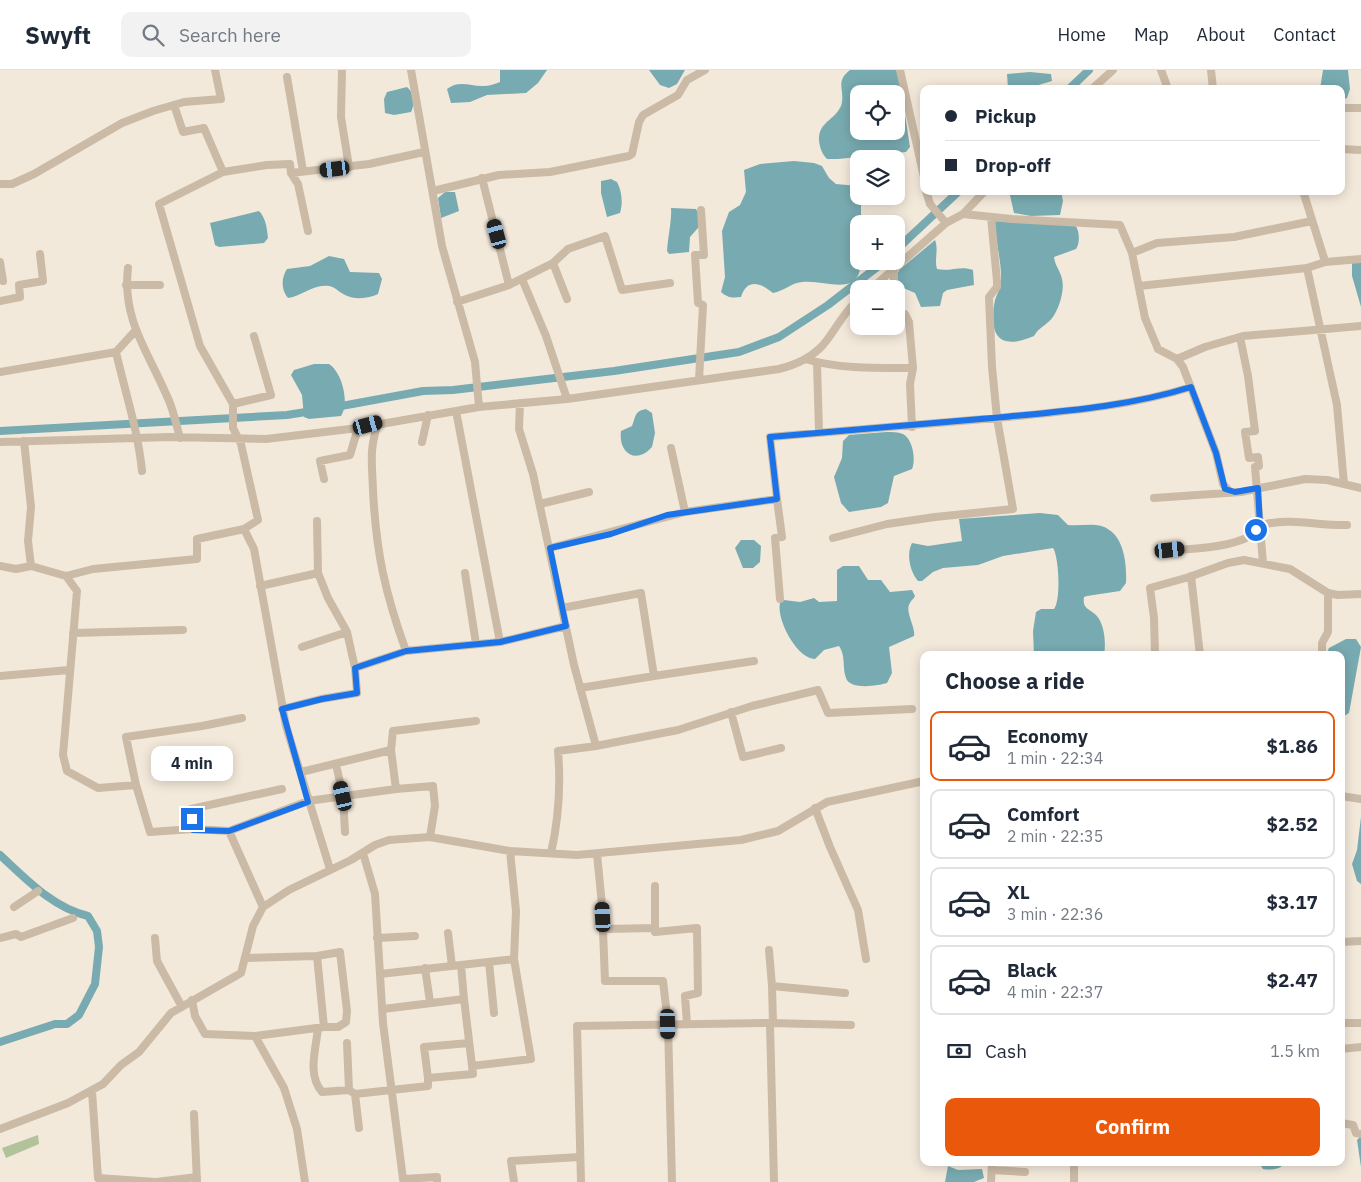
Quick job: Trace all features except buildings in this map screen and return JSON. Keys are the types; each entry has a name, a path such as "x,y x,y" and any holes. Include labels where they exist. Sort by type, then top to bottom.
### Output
{"street":[{"path":"0,184 12,184 34,174 122,123 174,105 221,99 215,70"},
{"path":"342,70 341,117 348,167"},
{"path":"411,70 442,246 475,362 479,408"},
{"path":"433,191 482,178 517,173 550,172 629,156 632,154 639,122 643,115 678,95 687,80 705,70"},
{"path":"900,70 920,164"},
{"path":"1096,85 1113,70"},
{"path":"1161,70 1167,85"},
{"path":"1211,70 1213,85"},
{"path":"288,77 303,171"},
{"path":"174,105 183,132 204,128 223,172"},
{"path":"1345,108 1361,108"},
{"path":"1345,149 1361,150"},
{"path":"291,173 348,167 424,152"},
{"path":"66,576 70,573 93,569 197,559 197,539 244,529 258,520 241,444 233,428 232,407 200,346 159,204 223,172 267,165 290,164 291,173 298,184 308,231"},
{"path":"482,178 509,285"},
{"path":"927,195 930,204 945,221"},
{"path":"882,280 945,221 963,214 981,195"},
{"path":"1304,195 1325,262"},
{"path":"699,377 703,305 698,303 695,255 704,255 701,210"},
{"path":"963,214 1120,225 1132,253 1145,318 1158,349 1162,353 1177,359 1183,367 1216,453 1223,484 1230,492"},
{"path":"833,538 897,523 1013,509 997,418 990,297 997,287 997,264 991,217"},
{"path":"1132,253 1157,243 1234,237 1312,220"},
{"path":"457,302 509,285 553,263 568,249 605,236 622,290 670,283"},
{"path":"0,300 20,297 20,285 43,280 40,254"},
{"path":"1139,286 1307,268 1325,262 1361,259"},
{"path":"0,262 3,281"},
{"path":"553,263 567,299"},
{"path":"128,268 126,295 136,330 171,407 180,438"},
{"path":"1307,268 1319,331 1338,411 1344,484"},
{"path":"894,271 894,280"},
{"path":"522,279 566,395"},
{"path":"126,285 160,284"},
{"path":"0,442 138,437 266,440 358,428 378,422 520,404 566,395 699,377 779,369 805,359 823,345 850,306"},
{"path":"905,314 909,322 913,368 910,384 912,427"},
{"path":"1177,359 1205,347 1240,337 1361,326"},
{"path":"0,372 116,352 136,330"},
{"path":"232,407 271,396 254,336"},
{"path":"1240,337 1248,376 1255,431 1246,432 1249,458 1258,457 1259,466 1255,468 1263,563"},
{"path":"116,352 138,437 142,471"},
{"path":"805,359 874,368 913,368"},
{"path":"817,362 819,433"},
{"path":"780,599 775,538 782,537 770,437 912,427 1128,403 1191,387"},
{"path":"520,404 519,430 540,504 580,688 596,746"},
{"path":"456,411 500,642"},
{"path":"422,442 428,415"},
{"path":"378,422 371,446 379,562 385,587 406,651"},
{"path":"324,479 320,461 350,455 358,428"},
{"path":"24,441 31,507 28,541 31,566"},
{"path":"671,448 685,512"},
{"path":"1154,498 1218,495 1306,479 1327,480 1361,488"},
{"path":"540,504 589,492"},
{"path":"550,548 685,512 777,499"},
{"path":"282,709 357,693 355,668 347,632 328,598 318,573 317,521"},
{"path":"1161,551 1213,546 1243,540 1251,536 1260,526 1293,521 1347,525"},
{"path":"244,529 254,549 282,709 308,802 330,869"},
{"path":"1155,651 1154,618 1150,588 1237,561 1263,563 1290,569 1328,593 1338,595 1361,594"},
{"path":"0,566 16,569 31,566 66,576 77,591 63,755 67,771 98,788 136,785"},
{"path":"260,586 318,573"},
{"path":"465,573 476,644"},
{"path":"1191,576 1200,651"},
{"path":"562,608 641,593 654,676"},
{"path":"1322,651 1322,643 1328,632 1328,593"},
{"path":"355,668 406,651 500,642 566,626"},
{"path":"73,634 183,630"},
{"path":"302,647 347,632"},
{"path":"580,688 754,661"},
{"path":"0,676 69,670"},
{"path":"551,853 560,810 561,782 558,751 596,746 678,730 731,712 818,690 828,713 912,709"},
{"path":"731,712 743,757 781,748"},
{"path":"242,718 126,737 136,785 150,832 229,831 308,802 396,789 433,786 435,806 430,837"},
{"path":"396,789 391,750 393,730 476,721"},
{"path":"301,772 391,750"},
{"path":"336,764 343,796 345,832"},
{"path":"0,1130 68,1103 103,1084 121,1065 139,1052 162,1022 192,1000 241,973 253,926 263,907 289,890 363,853 375,845 389,840 430,837 510,851 597,854 741,840 778,831 815,808 841,798 882,792 920,782"},
{"path":"193,830 191,809 282,789"},
{"path":"1345,797 1361,799"},
{"path":"815,808 858,910 866,959"},
{"path":"229,831 263,907"},
{"path":"472,1066 531,1059 514,959 516,911 510,851"},
{"path":"363,853 375,894 383,1009 403,1178 436,1177 437,1182"},
{"path":"597,854 604,928 605,981 663,981 668,1024 672,1182"},
{"path":"655,886 655,932 697,928 698,993 685,996 687,1024"},
{"path":"14,907 38,891"},
{"path":"0,938 16,934 21,937 73,918"},
{"path":"604,928 655,928"},
{"path":"448,933 452,966"},
{"path":"377,938 415,936"},
{"path":"155,938 157,961 182,1007"},
{"path":"1345,942 1361,941"},
{"path":"769,950 772,986 774,1182"},
{"path":"192,1000 195,1016 206,1034 255,1036 338,1027 346,1022 340,952 317,956 245,958"},
{"path":"317,956 321,1028 314,1064 316,1086 322,1092 392,1091 428,1086 424,1047 469,1043"},
{"path":"380,974 514,959"},
{"path":"489,962 494,1013"},
{"path":"428,1078 473,1074 461,965"},
{"path":"425,968 430,1002"},
{"path":"772,986 845,993"},
{"path":"383,1009 464,999"},
{"path":"581,1182 577,1026 772,1023 852,1025"},
{"path":"1345,1023 1361,1023"},
{"path":"255,1036 284,1088 297,1129 305,1182"},
{"path":"348,1043 352,1092 359,1128"},
{"path":"1345,1049 1361,1047"},
{"path":"92,1091 98,1178 156,1182 197,1180 194,1114"},
{"path":"1345,1124 1353,1125 1356,1133 1361,1134"},
{"path":"514,1182 512,1161 580,1157"},
{"path":"991,1182 992,1166 1025,1172"},
{"path":"1074,1166 1074,1182"}],"green space":[{"path":"38,1135 39,1144 6,1158 2,1148"}],"water":[{"path":"500,70 547,70 538,83 526,93 487,95 470,102 451,103 447,89 456,84 484,86 500,82"},
{"path":"649,70 685,70 677,84 669,88 660,85"},
{"path":"850,70 898,70 900,85 850,85 850,140 905,140 905,115 910,147 906,152 905,150 850,150 850,158 827,159 825,157 820,146 819,135 841,106 841,83"},
{"path":"1323,70 1348,70 1350,89 1347,98 1345,99 1345,85 1321,85"},
{"path":"1030,72 1051,74 1052,81 1038,85 1008,85 1007,74"},
{"path":"407,87 413,99 411,112 394,115 385,113 384,99 387,92"},
{"path":"794,161 814,163 822,166 829,178 836,184 850,185 850,205 861,205 861,215 850,215 850,270 860,270 855,280 850,280 848,284 840,285 802,282 773,293 755,284 747,287 741,297 733,297 721,292 725,277 722,231 729,212 740,205 746,192 744,170 760,164"},
{"path":"611,179 617,182 619,186 622,206 620,213 607,217 601,193 601,181"},
{"path":"445,192 455,192 459,211 441,218 438,198"},
{"path":"1010,195 1062,195 1063,201 1060,215 1031,216 1014,213"},
{"path":"671,208 696,209 699,215 698,228 690,237 689,252 669,254 667,251"},
{"path":"259,211 265,220 267,231 268,238 264,243 219,247 215,245 210,223"},
{"path":"995,221 1075,225 1079,234 1076,249 1054,257 1063,288 1061,299 1051,320 1038,330 1034,336 1012,342 1004,341 999,337 993,323 995,300 1001,284"},
{"path":"935,240 937,247 937,269 964,268 973,270 974,285 947,290 943,293 940,306 921,307 915,293 905,289 905,280 897,280 896,277 899,270 905,270 905,265"},
{"path":"329,256 344,259 350,272 379,273 382,279 378,294 365,298 356,298 347,296 335,288 323,286 288,298 283,284 287,269 310,266"},
{"path":"1361,261 1361,307 1352,276 1352,262"},
{"path":"314,364 329,364 338,374 345,396 344,410 341,416 309,419 304,417 302,395 291,375 294,370"},
{"path":"646,409 652,413 655,433 652,447 640,455 634,456 629,454 622,445 621,431 632,426 637,413"},
{"path":"886,432 903,434 909,440 914,455 912,469 894,476 888,503 881,507 849,512 841,503 834,477 842,458 843,441 849,435"},
{"path":"1040,513 1058,515 1068,525 1096,525 1105,527 1112,532 1122,546 1126,565 1126,583 1120,591 1084,597 1085,606 1096,615 1103,629 1104,651 1034,651 1033,631 1036,612 1041,609 1054,609 1058,597 1058,569 1053,548 1003,556 978,565 943,568 933,572 922,581 918,581 913,573 909,557 912,543 928,546 962,541 959,519"},
{"path":"741,540 754,540 761,546 760,562 753,568 743,568 735,548"},
{"path":"843,566 859,566 868,580 881,580 890,592 912,590 915,596 910,602 908,610 914,636 889,647 892,673 887,683 858,686 848,682 839,646 824,650 815,659 808,657 795,646 781,618 780,603 784,600 800,602 814,598 819,602 837,601 837,570"},
{"path":"1346,639 1356,639 1361,647 1349,713 1345,716 1345,651 1328,651 1329,648"},
{"path":"1361,817 1361,884 1357,881 1352,864 1357,850"},
{"path":"1361,1136 1361,1167 1357,1140"},
{"path":"948,1166 958,1170 982,1169 984,1178 974,1182 945,1182"},
{"path":"1261,1166 1282,1166 1276,1169 1263,1169"}],"waterway":[{"path":"1073,85 1089,70"},
{"path":"905,242 955,195"},
{"path":"336,407 423,391 453,390 614,371 739,352 779,337 828,305 873,270"},
{"path":"0,431 287,415 312,411"},
{"path":"0,855 30,883 52,900 75,912 88,916 97,931 99,947 95,984 79,1015 67,1024 55,1024 0,1042"}],"route":[{"path":"192,819 193,830 229,831 308,802 282,709 357,693 355,668 406,651 500,642 566,626 550,548 611,534 667,515 777,499 770,437 912,427 1060,412 1161,397 1191,387 1216,453 1225,489 1230,492 1241,492 1258,488 1260,526 1256,530"}]}
